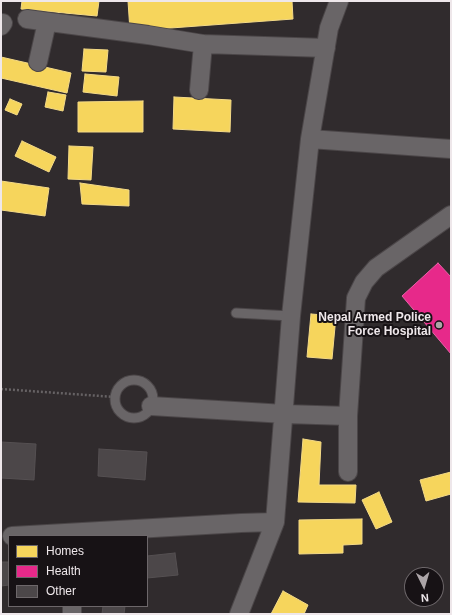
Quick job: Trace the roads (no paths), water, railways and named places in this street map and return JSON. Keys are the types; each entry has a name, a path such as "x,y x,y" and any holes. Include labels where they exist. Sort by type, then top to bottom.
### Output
{"street":[{"path":"239,614 275,522 291,316 310,139 329,28 339,1"},
{"path":"27,19 203,44 326,48"},
{"path":"38,62 47,22"},
{"path":"199,90 203,44"},
{"path":"310,139 451,149"},
{"path":"348,472 348,416 356,298 364,282 376,268 451,215"},
{"path":"151,406 284,414 348,416"},
{"path":"74,535 275,522"}],"lane":[{"path":"236,313 291,316"},
{"path":"135,380 142,382 150,389 153,396 151,406 144,415 138,418 131,418 123,415 115,404 115,397 118,388 124,383 135,380"}],"place":[{"name":"Nepal Armed Police Force Hospital","path":"439,325"}]}
